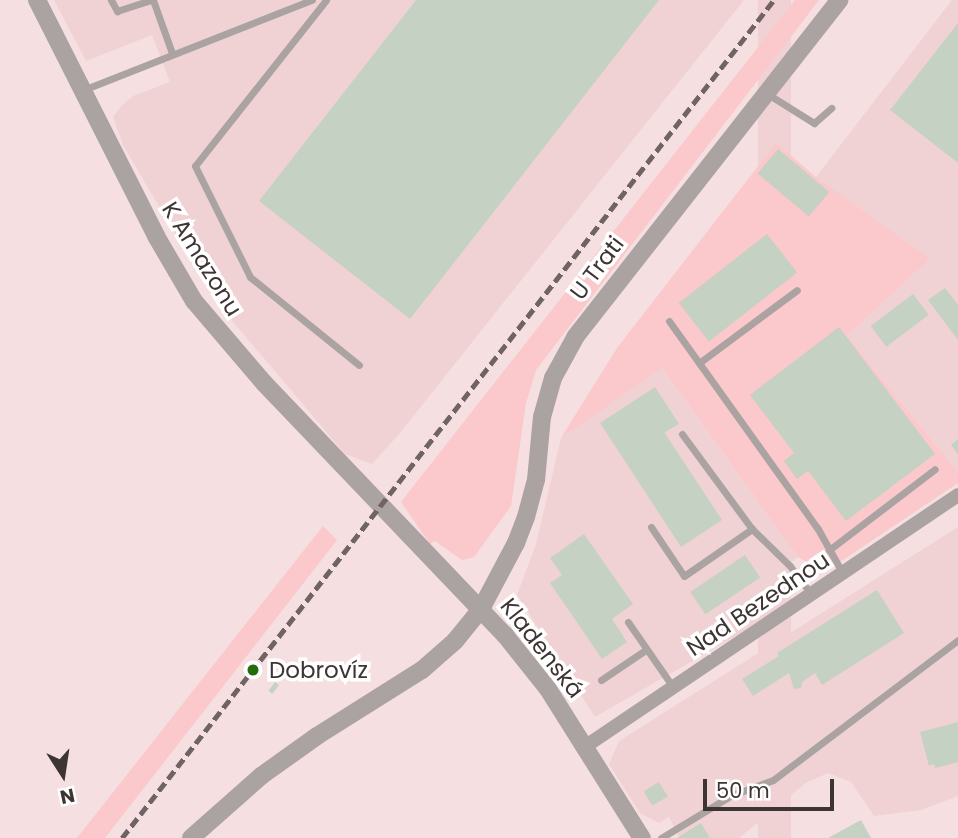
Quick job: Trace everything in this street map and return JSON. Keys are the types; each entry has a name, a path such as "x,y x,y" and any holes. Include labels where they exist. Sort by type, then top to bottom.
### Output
{"street":[{"name":"K Amazonu","path":"37,0 156,236 194,301 264,383 382,504"},
{"name":"U Trati","path":"191,838 284,760 422,670 455,641 481,609 516,543 526,517 536,480 542,417 553,378 576,336 839,0"},
{"name":"Nad Bezednou","path":"583,748 813,596 958,495"},
{"name":"Kladenská","path":"382,504 481,609 548,689 642,838"}],"lane":[{"path":"111,0 117,11 152,0 172,53"},
{"path":"82,90 312,0"},
{"path":"326,0 195,166 250,277 359,365"},
{"path":"765,93 814,123 831,108"},
{"path":"699,363 797,290"},
{"path":"669,321 818,529 843,575"},
{"path":"682,434 752,529 790,566 813,596"},
{"path":"829,550 935,468"},
{"path":"651,527 684,576 752,529"},
{"path":"628,622 674,687"},
{"path":"662,838 730,796 773,780 958,640"},
{"path":"601,680 647,649"}],"shaded area":[{"path":"54,0 744,0 400,433 372,464 345,454 212,297 123,145 113,117 133,96 170,82 152,35 86,61"},
{"path":"758,0 791,0 791,838 758,838"},
{"path":"795,0 819,0 536,370 526,403 511,506 474,557 462,560 435,541 430,544 401,502"},
{"path":"952,0 958,0 958,472 847,336 929,260 816,177"},
{"path":"776,143 816,177 930,259 847,336 958,472 958,483 825,572 798,557 662,368 561,438 617,348"},
{"path":"661,367 798,557 770,578 778,612 595,717 517,595 536,544 561,438"},
{"path":"323,526 337,540 105,838 77,838"},
{"path":"958,527 958,796 921,810 874,816 851,782 828,773 806,783 739,838 677,838 679,836 669,817 659,823 640,813 609,764 619,741"}],"building":[{"path":"416,0 659,0 410,319 259,201"},
{"path":"958,23 958,163 890,110"},
{"path":"778,149 829,192 809,217 757,174"},
{"path":"767,234 797,273 709,342 679,303"},
{"path":"945,288 958,305 958,340 928,300"},
{"path":"913,294 929,315 886,347 871,326"},
{"path":"839,327 935,454 846,521 808,471 797,479 784,461 794,453 750,395"},
{"path":"655,387 679,424 665,432 666,435 722,520 681,547 600,423"},
{"path":"958,439 958,454 951,445"},
{"path":"584,534 633,604 612,619 627,642 602,659 550,583 562,575 550,558"},
{"path":"745,555 760,577 705,614 690,592"},
{"path":"877,590 904,633 822,685 815,673 802,682 801,688 794,689 789,673 753,696 742,679 779,656 777,653"},
{"path":"275,682 279,685 272,694 268,691"},
{"path":"958,722 958,762 935,768 934,764 929,766 920,732"},
{"path":"659,782 668,797 652,806 644,791"},
{"path":"861,820 871,838 828,838"},
{"path":"701,823 710,838 677,838"}],"railway":[{"path":"122,838 774,0"}],"place":[{"name":"Dobrovíz","path":"253,670"}]}
